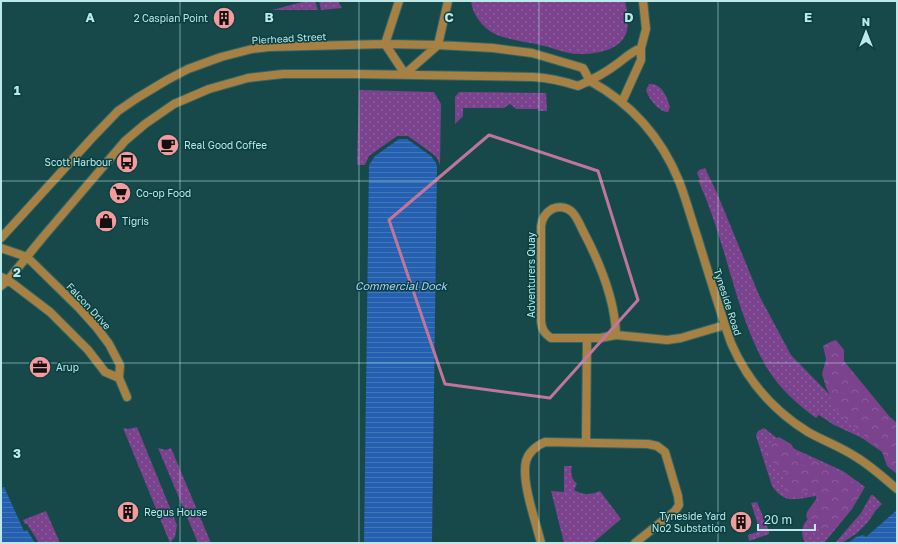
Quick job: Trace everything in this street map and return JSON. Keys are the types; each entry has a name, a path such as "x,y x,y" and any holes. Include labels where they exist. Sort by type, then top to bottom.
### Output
{"street":[{"path":"399,1 385,44 406,74"},
{"path":"406,74 438,45 448,1"},
{"path":"622,102 641,60 641,48 646,29 643,1"},
{"name":"Pierhead Street","path":"1,238 118,111 174,76 221,56 252,49 319,45 385,44 493,48 532,53 583,68 590,81"},
{"path":"1,286 5,278 27,257 125,141 145,124 174,104 209,89 248,78 283,74 406,74 547,78 578,86 590,81 616,64 630,52 641,48"},
{"name":"Tyneside Road","path":"590,81 605,89 622,102 639,118 660,145 678,181 731,343 743,367 762,394 774,406 807,431 857,458 879,473 897,489"},
{"name":"Adventurers Quay","path":"616,335 613,308 602,274 589,242 571,211 558,207 551,210 544,215 542,220 540,312 542,329 545,334 551,338 600,338 616,335 667,340 681,338 725,325"},
{"path":"1,248 27,257"},
{"name":"Falcon Drive","path":"27,257 97,328 109,344 120,365 119,378 128,397"},
{"path":"5,278 50,312 88,350 104,372 119,378"},
{"path":"586,442 587,338"},
{"path":"541,543 526,487 526,461 536,446 545,442 648,444 657,446 665,452 678,496 678,505 675,511 635,543"}],"highlighted area":[{"path":"489,135 598,171 638,300 550,398 445,384 389,220"}],"green space":[{"path":"306,1 315,1 318,10 272,10"},
{"path":"319,1 338,1 342,8 321,10"},
{"path":"471,1 625,1 628,27 623,40 610,49 588,54 569,53 544,46 512,40 493,33 481,23 474,13"},
{"path":"649,84 654,84 661,88 670,107 668,112 661,110 651,100 646,90"},
{"path":"359,90 434,92 441,104 440,165 437,158 433,154 408,136 397,136 369,156 365,165 357,165"},
{"path":"459,92 546,93 547,111 538,111 538,109 516,109 510,104 504,108 463,108 463,116 455,124 455,97"},
{"path":"705,168 717,193 759,295 791,355 867,433 882,452 862,438 834,425 819,415 816,418 802,408 789,396 767,368 747,324 715,223 698,180 700,180 697,173 699,170"},
{"path":"836,340 844,350 844,361 889,416 897,423 897,474 887,466 882,452 841,415 833,403 822,374 826,359 823,346"},
{"path":"137,427 177,525 175,537 170,543 123,428 128,429"},
{"path":"764,428 786,445 843,471 865,487 852,509 824,543 805,543 802,532 804,523 819,509 816,496 797,499 786,498 777,492 772,486 756,436 758,431"},
{"path":"779,437 791,444 799,457 830,468 844,475 857,485 858,495 852,509 846,512 829,532 822,533 806,517 807,512 819,495 818,493 805,490 802,497 796,497 785,492 784,485 789,476 775,466 775,463 770,460 766,453 766,449 771,442"},
{"path":"158,448 166,450 171,448 211,543 198,543"},
{"path":"564,466 572,466 572,476 577,484 574,490 587,494 600,491 621,519 593,543 564,543 551,491 564,492"},
{"path":"871,495 873,495 882,504 857,533 842,543 835,543 861,513"},
{"path":"757,502 769,534 749,541 748,535 760,531 751,503"},
{"path":"46,511 60,543 39,543 23,520"}],"water":[{"name":"Commercial Dock","path":"399,139 407,139 431,156 437,167 432,543 364,543 369,165 375,156"},
{"path":"4,487 24,531 27,530 35,543 1,543 1,489"},
{"path":"897,510 897,543 848,543 856,537 863,535 866,537"}],"place":[{"name":"2 Caspian Point","path":"224,18"},
{"name":"Real Good Coffee","path":"168,145"},
{"name":"Scott Harbour","path":"127,162"},
{"name":"Co-op Food","path":"120,193"},
{"name":"Tigris","path":"106,221"},
{"name":"Arup","path":"40,367"},
{"name":"Regus House","path":"128,512"},
{"name":"Tyneside Yard No2 Substation","path":"741,522"}]}
